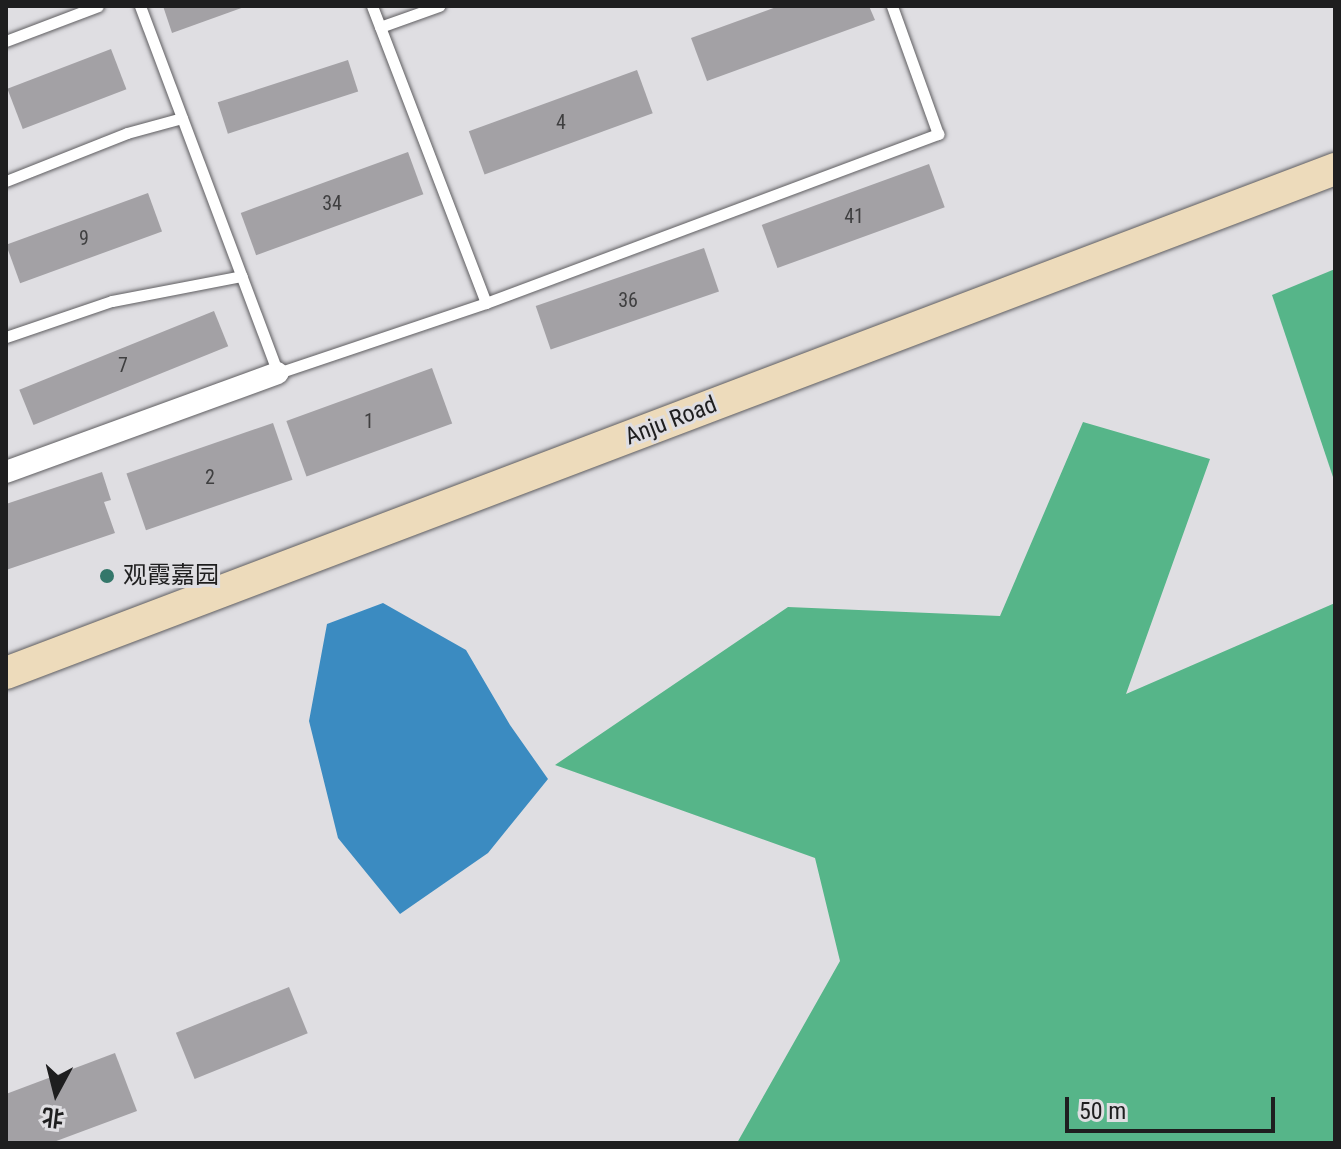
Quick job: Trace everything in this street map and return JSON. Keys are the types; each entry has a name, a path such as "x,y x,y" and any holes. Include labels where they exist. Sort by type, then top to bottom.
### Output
{"street":[{"name":"Anju Road","path":"6,673 1335,169"},
{"path":"6,472 278,373"}],"lane":[{"path":"6,41 98,6"},
{"path":"140,6 278,373 486,303 938,134 892,6"},
{"path":"372,6 486,303"},
{"path":"380,27 439,6"},
{"path":"6,181 127,133 182,118"},
{"path":"6,337 112,301 242,276"}],"green space":[{"path":"1335,269 1335,483 1272,295"},
{"path":"1083,422 1210,459 1126,694 1335,603 1335,1143 737,1143 840,961 815,858 555,765 788,607 1000,616"}],"water":[{"path":"383,603 466,650 510,725 548,779 488,853 400,914 338,838 309,721 327,624"}],"building":[{"path":"163,6 247,6 172,33"},
{"path":"779,6 869,6 875,20 707,81 691,38"},
{"path":"111,49 126,89 23,129 7,89"},
{"path":"348,60 358,91 228,134 218,102"},
{"path":"637,70 653,113 485,174 469,131"},
{"path":"408,152 423,194 256,255 241,213"},
{"path":"929,164 945,207 777,268 762,225"},
{"path":"148,193 162,232 20,283 6,245"},
{"path":"704,248 719,291 551,349 536,306"},
{"path":"214,311 228,346 34,425 19,390"},
{"path":"432,368 452,423 307,476 286,421"},
{"path":"273,423 293,480 146,530 126,473"},
{"path":"102,472 111,500 104,502 115,533 6,570 6,504"},
{"path":"289,987 308,1033 195,1079 176,1033"},
{"path":"115,1053 137,1111 51,1143 6,1143 6,1094"}],"place":[{"name":"观霞嘉园","path":"107,576"}]}
